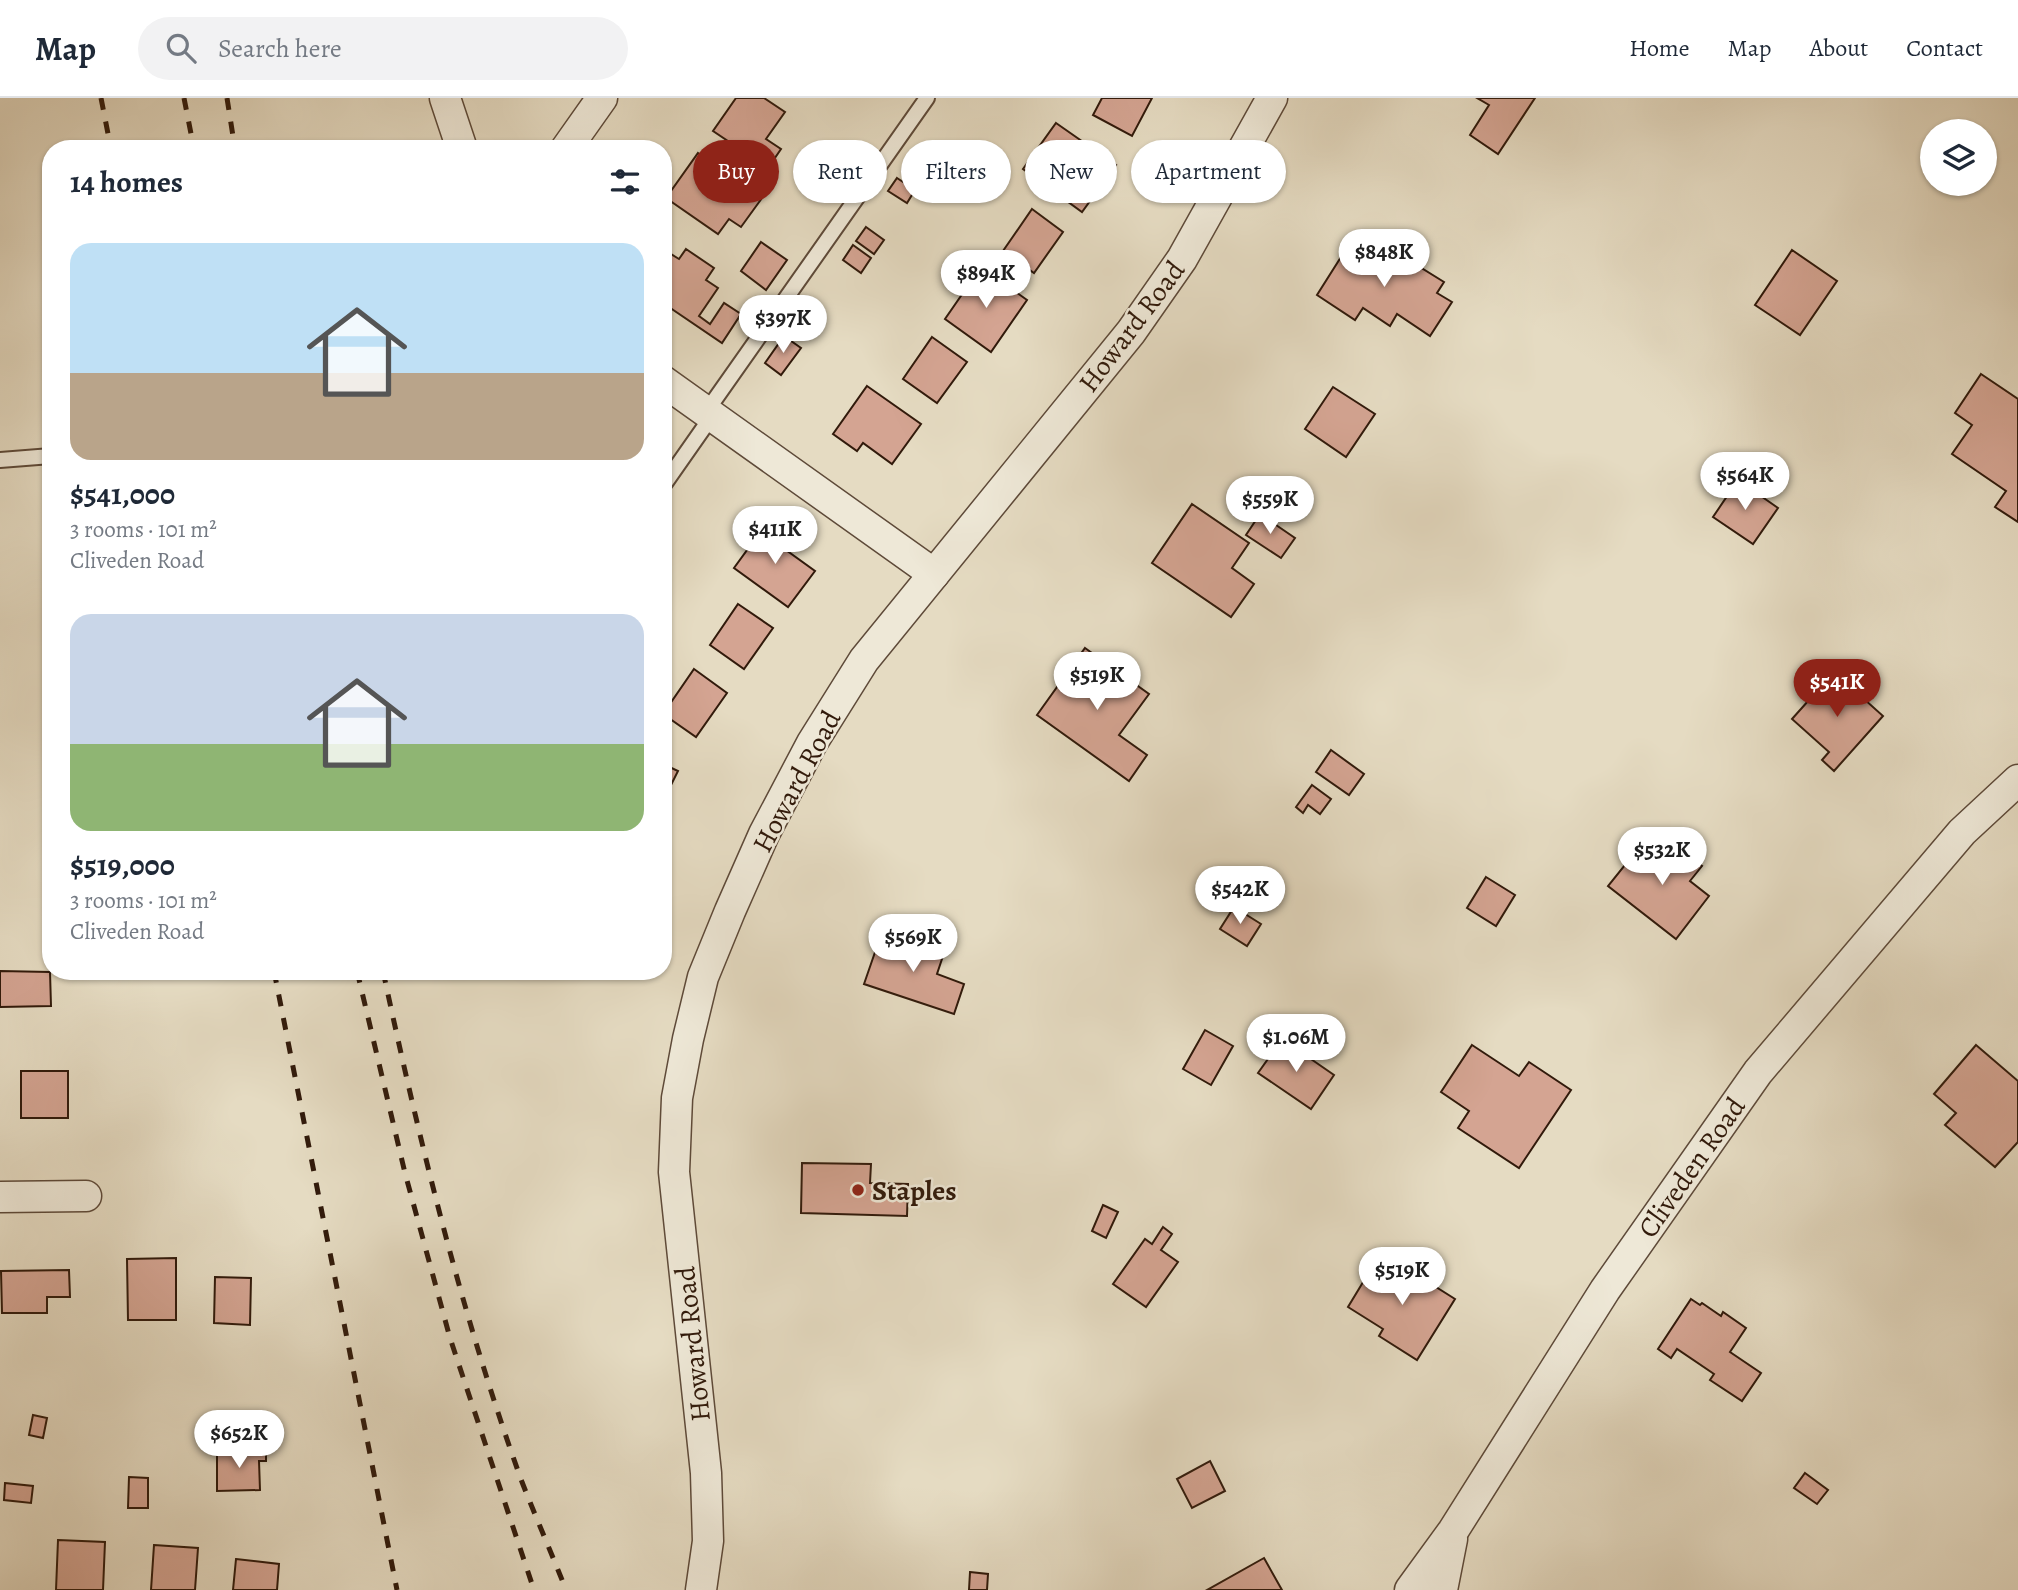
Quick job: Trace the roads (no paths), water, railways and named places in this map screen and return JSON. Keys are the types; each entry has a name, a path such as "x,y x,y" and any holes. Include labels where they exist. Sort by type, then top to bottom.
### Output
{"street":[{"path":"445,98 459,140"},
{"path":"572,140 602,98"},
{"name":"Howard Road","path":"701,1590 708,1541 706,1473 674,1172 677,1098 688,1039 704,977 764,834 800,766 864,660 1139,321 1182,259 1272,98"},
{"path":"672,387 934,574"},
{"name":"Cliveden Road","path":"1410,1590 1453,1531 1605,1290 1758,1072 1962,832 2018,780"},
{"path":"0,1197 86,1196"},
{"path":"1441,1590 1453,1531"}],"lane":[{"path":"672,472 927,98"},
{"path":"0,460 42,457"}],"railway":[{"path":"101,98 109,140"},
{"path":"184,98 192,140"},
{"path":"227,98 234,140"},
{"path":"276,980 397,1590"},
{"path":"359,980 405,1173 450,1338 534,1590"},
{"path":"385,980 427,1165 461,1293 522,1482 566,1590"}],"place":[{"name":"Staples","path":"858,1190"}]}
